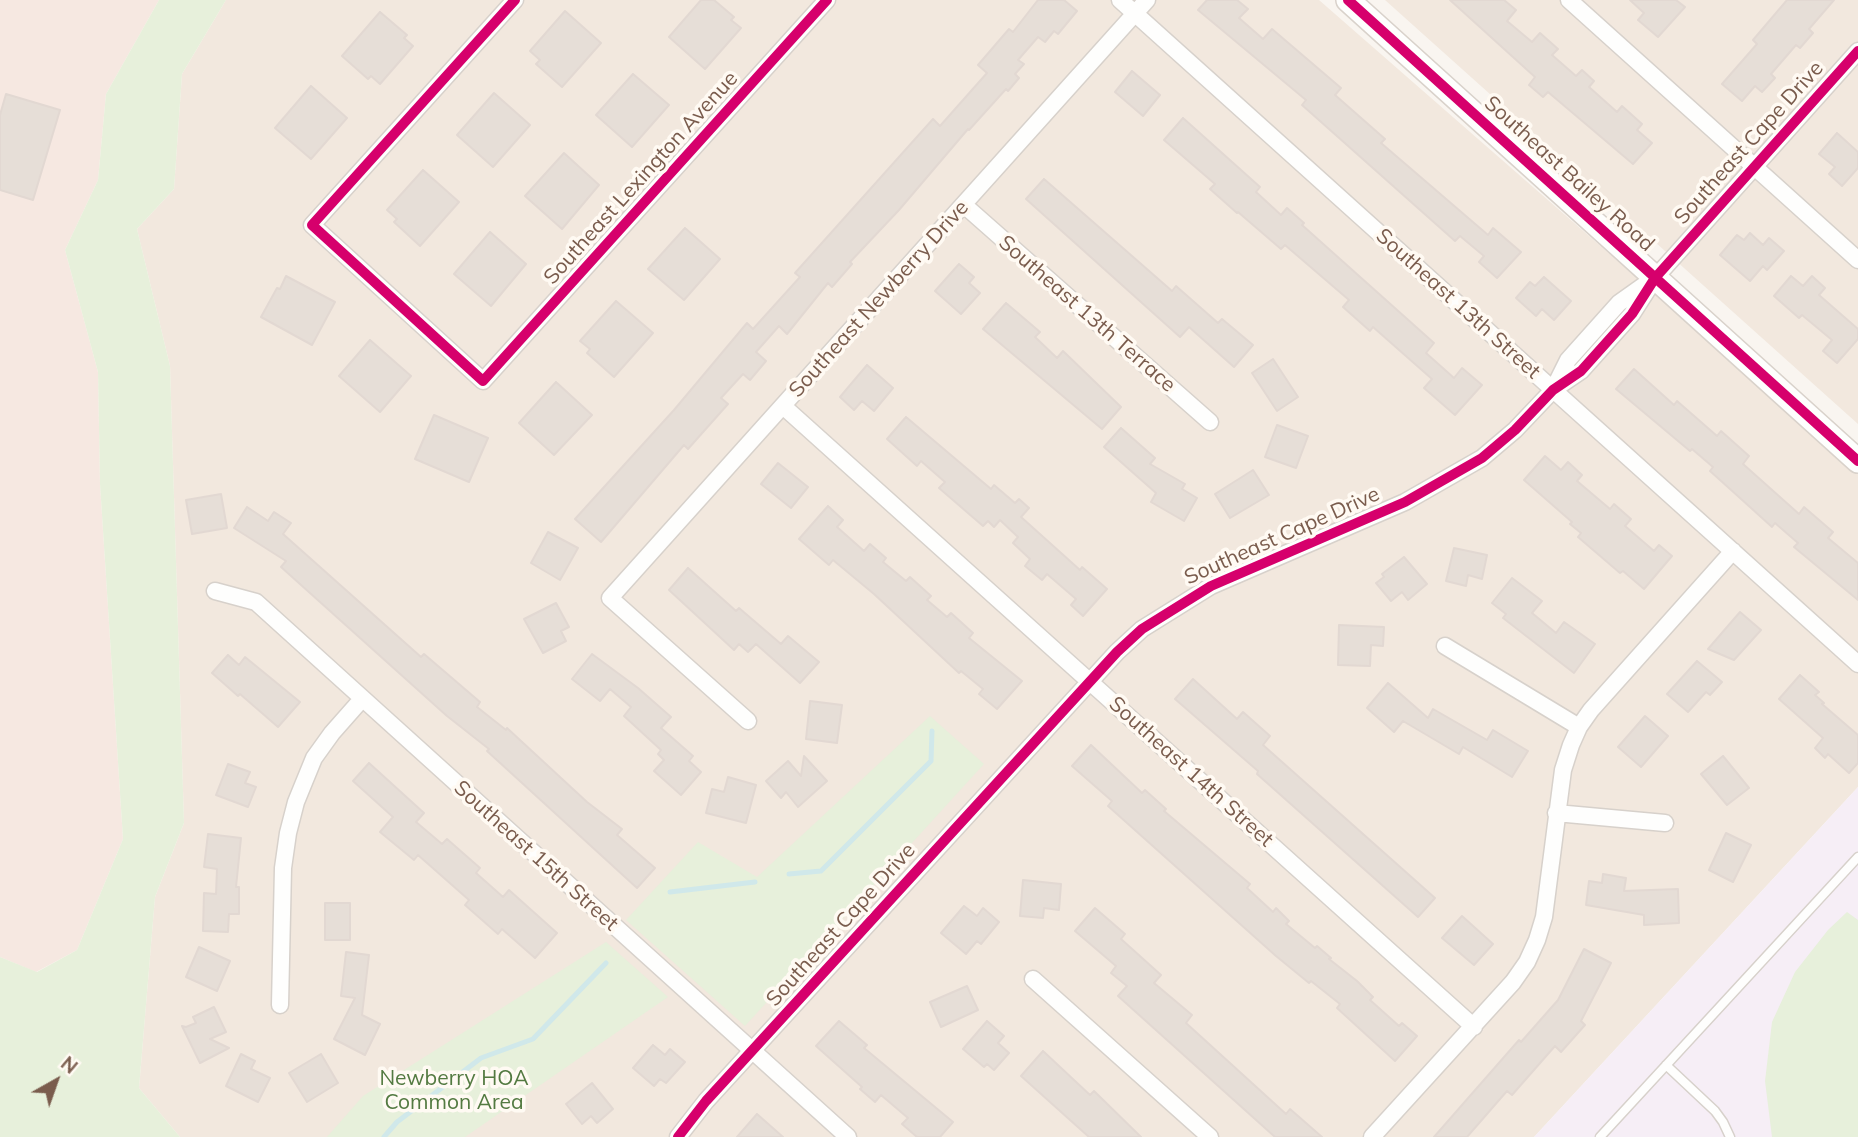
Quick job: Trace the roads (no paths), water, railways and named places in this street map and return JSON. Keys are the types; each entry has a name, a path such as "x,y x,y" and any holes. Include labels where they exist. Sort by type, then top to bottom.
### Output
{"main road":[{"name":"Southeast Bailey Road","path":"1348,0 1858,461"}],"street":[{"name":"Southeast Lexington Avenue","path":"515,0 312,225 483,381 827,0"},
{"name":"Southeast 13th Street","path":"1120,0 1858,664"},
{"name":"Southeast Newberry Drive","path":"748,722 610,598 1147,0"},
{"path":"1571,1 1858,260"},
{"name":"Southeast Cape Drive","path":"678,1137 706,1101 1090,681 1142,629 1210,586 1405,502 1482,458 1515,430 1553,390 1568,360 1619,303 1655,278 1858,51"},
{"name":"Southeast 13th Terrace","path":"964,205 1210,422"},
{"name":"Southeast 14th Street","path":"783,406 1474,1027"},
{"path":"1372,1137 1513,982 1537,940 1544,917 1563,770 1579,727 1591,710 1733,551"},
{"name":"Southeast 15th Street","path":"215,592 256,602 848,1137"},
{"path":"1445,646 1579,727"},
{"path":"280,1005 283,869 296,802 318,752 362,699"},
{"path":"1556,813 1665,823"},
{"path":"1033,979 1210,1137"}],"lane":[{"path":"1600,1137 1858,857"},
{"path":"1666,1065 1715,1111 1730,1137"}],"waterway":[{"path":"789,874 821,871 931,761 932,731"},
{"path":"670,892 755,882"},
{"path":"384,1137 397,1122 481,1058 533,1039 606,963"}],"park label":[{"name":"Newberry HOA Common Area","path":"454,1091"}]}
